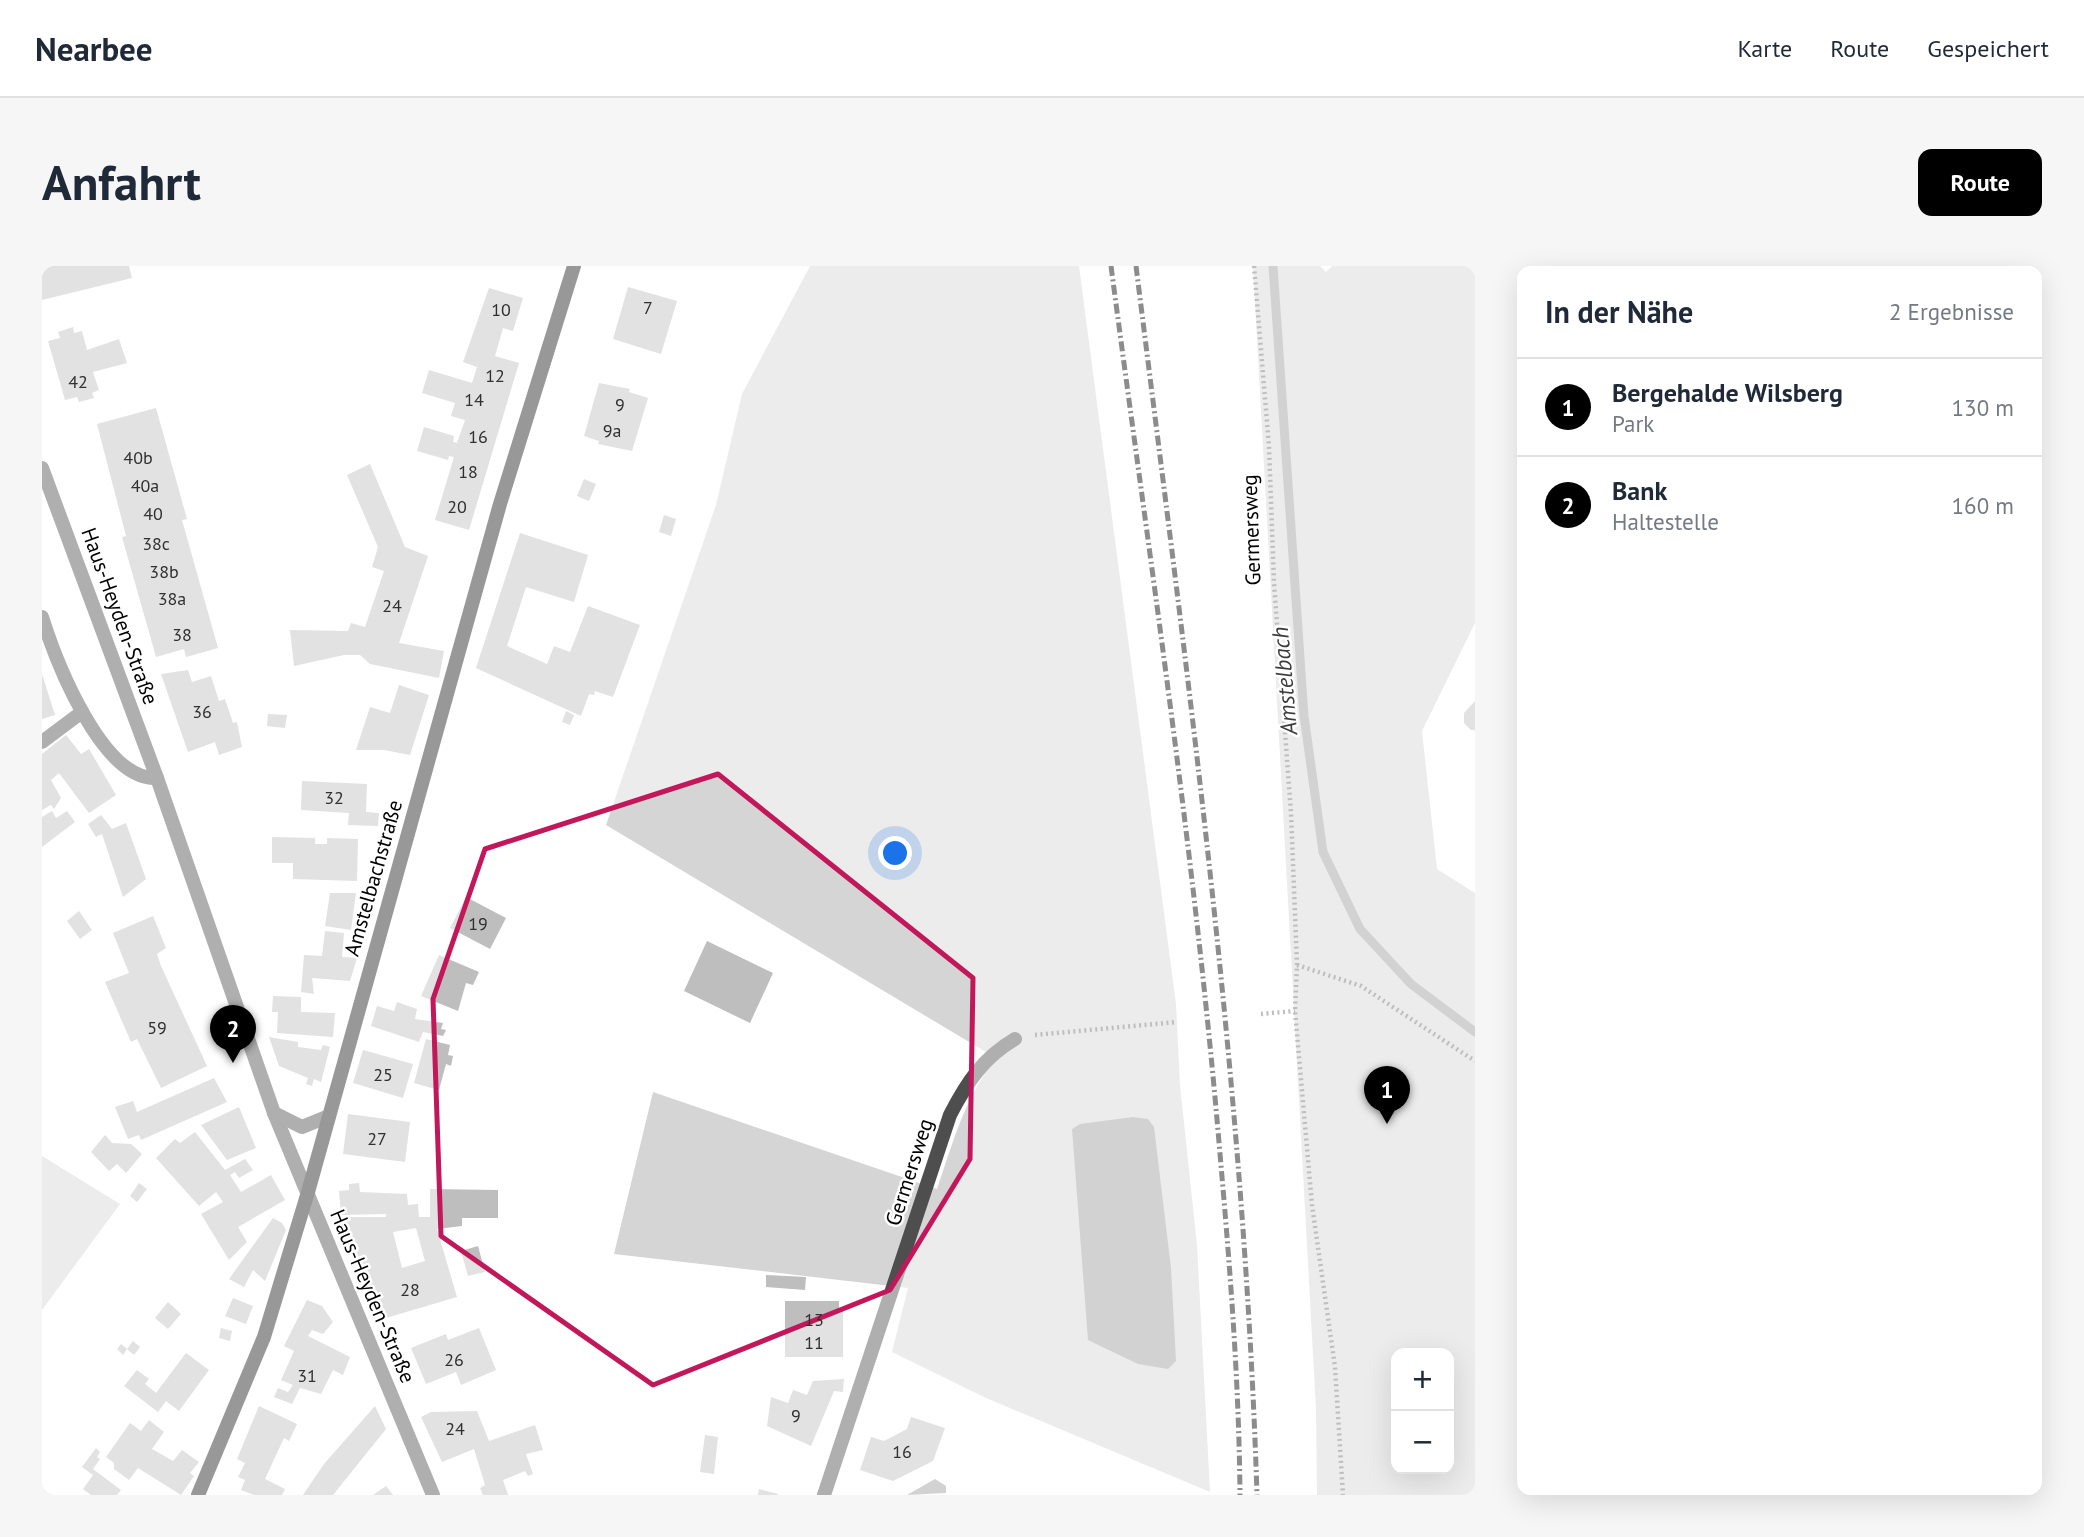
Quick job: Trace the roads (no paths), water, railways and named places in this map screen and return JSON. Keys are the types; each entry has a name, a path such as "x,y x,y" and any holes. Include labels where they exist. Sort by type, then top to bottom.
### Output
{"street":[{"name":"Amstelbachstraße","path":"198,1495 264,1337 308,1192 500,505 574,266"},
{"name":"Haus-Heyden-Straße","path":"42,468 157,778 274,1113 433,1495"},
{"path":"42,617 57,664 82,712 102,742 125,767 143,779 157,778"},
{"path":"42,742 82,712"},
{"name":"Germersweg","path":"824,1495 950,1115 968,1081 992,1053 1015,1039"},
{"path":"274,1113 302,1128 329,1116"}],"waterway":[{"name":"Amstelbach","path":"1273,266 1304,716 1323,852 1360,929 1411,984 1475,1032"}],"railway":[{"path":"1111,266 1171,710 1210,1043 1233,1324 1240,1495"},
{"path":"1136,266 1211,879 1240,1187 1257,1495"}],"place":[{"name":"Bank","path":"233,1063"},
{"name":"Bergehalde Wilsberg","path":"1387,1124"}]}
